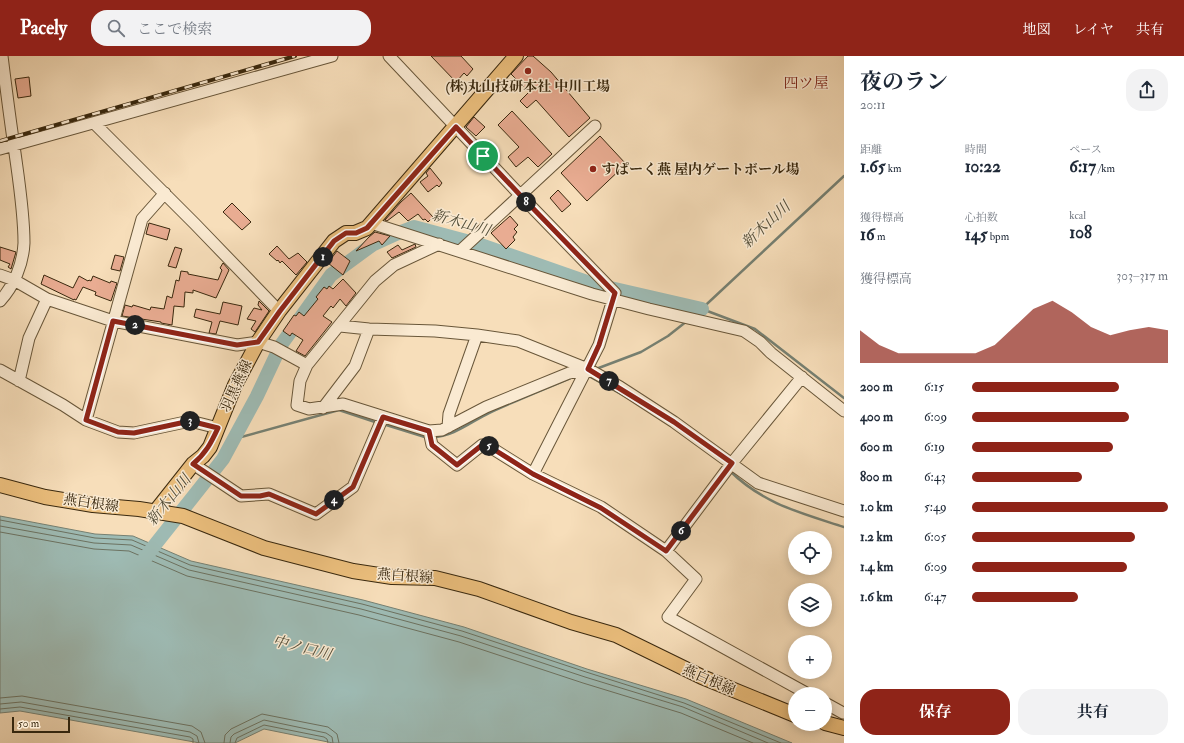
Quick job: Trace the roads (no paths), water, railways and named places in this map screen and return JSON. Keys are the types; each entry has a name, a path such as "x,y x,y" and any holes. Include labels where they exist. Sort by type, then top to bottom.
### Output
{"main road":[{"name":"羽黒燕線","path":"155,512 193,464 203,456 210,447 235,385 258,342 280,311 338,237 346,233 356,233 367,228 516,56"},
{"name":"燕白根線","path":"0,485 45,496 93,505 183,516 264,548 353,571 392,577 435,578 479,589 571,622 616,635 702,677 788,712"}],"street":[{"path":"0,301 10,290 20,264 24,244 20,188 2,56"},
{"path":"0,149 332,56"},
{"path":"389,56 615,293 599,345 533,474"},
{"path":"94,122 280,311"},
{"path":"460,251 595,126"},
{"path":"86,420 142,219 165,193"},
{"path":"371,222 592,294 649,310 744,331 760,342 771,353 844,411"},
{"path":"439,244 394,265 375,281 307,365 300,381 297,405 309,409 343,404 429,431 442,430 486,408 568,373 588,369"},
{"path":"0,275 14,280 48,299 113,321 237,345 258,342 274,347 307,365"},
{"path":"19,381 29,338 48,299"},
{"path":"340,326 369,329 436,331 518,341 588,369 674,422 758,483 844,511"},
{"path":"322,408 355,366 369,329"},
{"path":"448,427 449,414 477,335"},
{"path":"0,370 63,405 86,420 118,432 134,433 190,421 218,428"},
{"path":"666,551 732,463 802,377"},
{"path":"193,464 241,496 260,496 269,494 316,514 353,487 383,417"},
{"path":"429,431 432,445 457,465 482,445 490,447 533,474 601,508 666,551 696,579 668,616 795,687"},
{"path":"832,707 844,713 834,726"}],"water":[{"name":"中ノ口川","path":"0,516 95,534 133,536 191,561 363,600 464,627 587,669 686,699 792,743 333,743 264,729 235,743 200,743 20,711 0,713"}],"waterway":[{"name":"新木山川","path":"694,316 844,176"},
{"name":"新木山川","path":"143,561 223,459 257,396 281,345 331,275 372,245 396,234 414,227 481,245 593,284 702,309"},
{"path":"702,309 755,329 844,398"},
{"path":"596,369 641,352 668,336 687,321"},
{"path":"587,375 628,398"},
{"path":"433,437 455,432 489,413 573,377"},
{"path":"234,439 339,410 378,423"},
{"path":"383,424 428,438"},
{"path":"729,470 755,491 783,506 844,527"}],"railway":[{"path":"0,141 295,56"}],"place":[{"name":"(株)丸山技研本社 中川工場","path":"528,71"},
{"name":"すぱーく燕 屋内ゲートボール場","path":"593,169"}],"district":[{"name":"四ツ屋","path":"806,83"}]}
